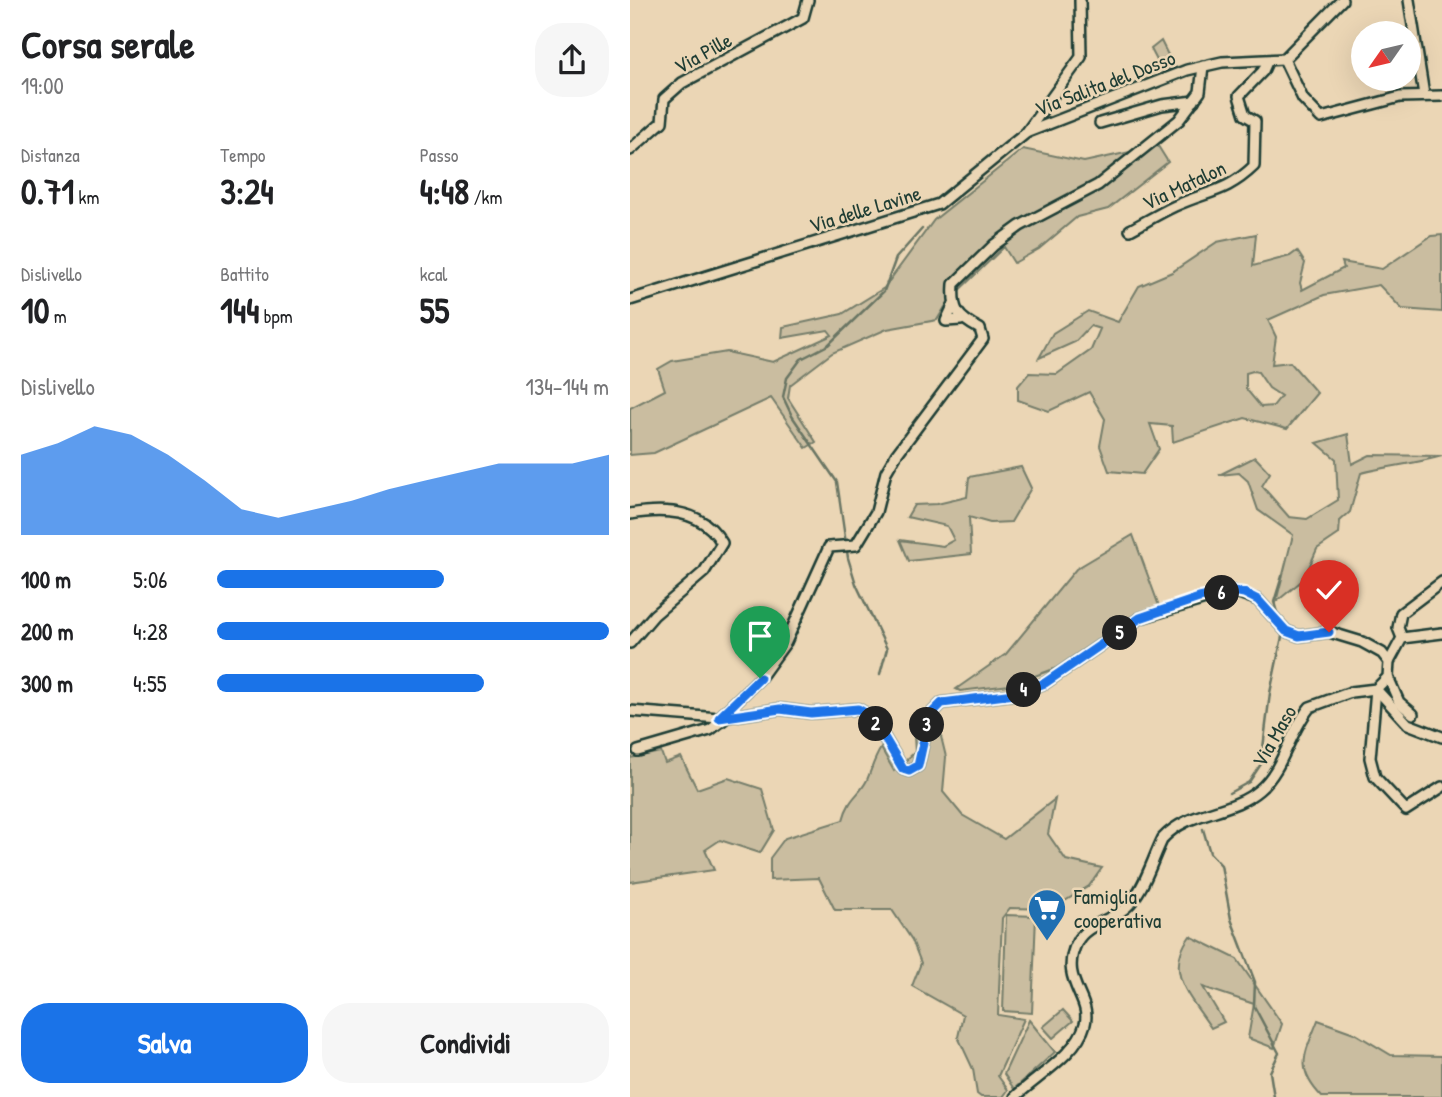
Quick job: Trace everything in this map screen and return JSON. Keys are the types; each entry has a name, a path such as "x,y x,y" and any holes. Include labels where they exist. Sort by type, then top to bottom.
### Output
{"street":[{"name":"Via Pille","path":"630,150 662,122 664,99 682,83 803,18 808,0"},
{"name":"Via delle Lavine","path":"630,300 939,204 1026,133 1081,57 1080,0"},
{"path":"1203,66 1222,62 1267,62 1284,59 1342,0"},
{"path":"1409,0 1424,95"},
{"path":"1284,59 1303,99 1321,118 1400,97 1442,96"},
{"name":"Via Matalon","path":"1130,230 1176,205 1217,192 1254,166 1255,121 1245,115 1239,96 1263,71 1267,62"},
{"name":"Via Salita del Dosso","path":"724,717 760,678 786,642 829,547 856,545 876,512 886,472 896,454 983,340 980,329 961,320 953,306 954,284 994,246 1020,226 1076,200 1120,170 1179,120 1200,92 1203,66 1154,82 1026,133"},
{"name":"Via Salita del Dosso","path":"1100,123 1162,105 1194,101"},
{"path":"630,514 660,508 685,513 717,533 722,543 704,572 654,615 630,643"},
{"path":"1402,638 1398,628 1401,613 1442,582"},
{"path":"630,710 724,717 780,709 811,713 858,709 872,717 903,769 909,771 918,766 929,716 942,703 1014,694 1045,683 1140,618 1233,591 1258,600 1286,631 1299,636 1329,632 1382,653 1389,662"},
{"path":"1402,638 1442,633"},
{"path":"1402,638 1389,662 1388,677 1399,702 1413,714"},
{"path":"1388,677 1376,689 1370,758 1374,777 1406,810 1442,788"},
{"path":"1376,689 1408,724 1442,737"},
{"name":"Via Maso","path":"1015,1097 1067,1052 1081,1034 1086,1011 1070,972 1072,953 1079,938 1132,902 1163,838 1191,817 1257,792 1268,782 1310,707 1351,692 1376,689"},
{"path":"638,751 710,730 719,726 724,717"}],"shaded area":[{"path":"1161,41 1174,67 1163,72 1151,49"},
{"path":"1158,146 1168,162 1108,209 1077,217 1039,249 1014,263 1004,247 950,299 937,320 887,329 832,353 790,385 788,398 816,442 806,448 771,398 654,453 630,455 630,408 665,390 658,369 672,361 727,352 773,362 832,335 828,330 782,338 783,327 842,314 884,288 934,220 1023,149 1084,162"},
{"path":"1256,234 1253,266 1290,256 1297,251 1305,263 1300,283 1302,290 1344,268 1342,262 1382,269 1431,236 1442,235 1442,312 1402,309 1379,285 1324,295 1268,320 1276,337 1272,364 1290,362 1317,393 1287,429 1245,418 1173,442 1172,426 1150,424 1159,449 1142,474 1109,471 1100,446 1105,419 1089,392 1049,411 1018,400 1018,386 1029,373 1057,374 1091,350 1100,329 1090,326 1075,342 1039,358 1053,333 1088,311 1118,322 1139,286 1172,272 1217,242","holes":["1258,372 1269,388 1281,396 1273,406 1261,407 1246,389 1246,373"]},
{"path":"1348,434 1352,464 1370,455 1442,456 1361,473 1350,512 1340,521 1339,534 1317,549 1304,579 1276,602 1293,535 1258,510 1248,481 1239,473 1219,475 1255,457 1270,473 1262,486 1289,517 1307,519 1338,500 1336,459 1317,443"},
{"path":"1021,467 1031,488 1011,522 990,523 969,517 971,554 909,561 900,540 943,546 954,540 947,526 907,517 914,505 937,504 967,497 969,477"},
{"path":"1133,535 1159,606 1062,666 1010,685 960,691 956,689 1006,654 1076,569"},
{"path":"913,720 937,720 946,757 943,792 962,815 1004,839 1055,799 1048,834 1066,860 1102,868 1089,886 1052,909 1010,908 1002,918 998,1015 1024,1019 998,1076 1008,1090 1003,1097 981,1097 977,1094 973,1069 958,1037 963,1015 912,986 921,963 912,940 892,910 835,910 819,878 770,880 770,858 785,838 843,820 851,801 867,780 881,748 894,771 915,752"},
{"path":"661,752 665,763 681,757 697,789 728,778 762,789 774,830 760,853 720,840 705,850 714,870 630,882 630,758"},
{"path":"1006,915 1036,916 1032,1013 1003,1011"},
{"path":"1190,936 1237,959 1282,1024 1274,1048 1248,1038 1254,1004 1203,987 1224,1022 1211,1028 1182,984 1179,972 1182,949"},
{"path":"1063,1010 1073,1021 1053,1038 1043,1027"},
{"path":"1029,1020 1055,1052 1014,1089 1004,1074"},
{"path":"1318,1020 1354,1033 1391,1055 1442,1056 1442,1097 1322,1097 1313,1087 1305,1069 1306,1052"}],"waterway":[{"path":"880,674 887,649 856,584 848,558 837,482 792,416 783,397 787,378 801,359 828,345 884,291 896,258 922,229"},
{"path":"1278,616 1274,602 1282,576"},
{"path":"1229,793 1249,782 1261,764 1270,693 1283,632"},
{"path":"1203,829 1210,853 1221,865 1231,919 1255,982 1254,1006 1279,1053 1270,1072 1274,1097"}],"place":[{"name":"Famiglia cooperativa","path":"1047,942"}],"route":[{"path":"760,678 722,712 719,718 780,709 811,713 858,709 872,717 903,769 909,771 918,766 929,716 942,703 1014,694 1045,683 1140,618 1199,598 1233,591 1244,593 1258,600 1286,631 1299,636 1329,632"}]}
